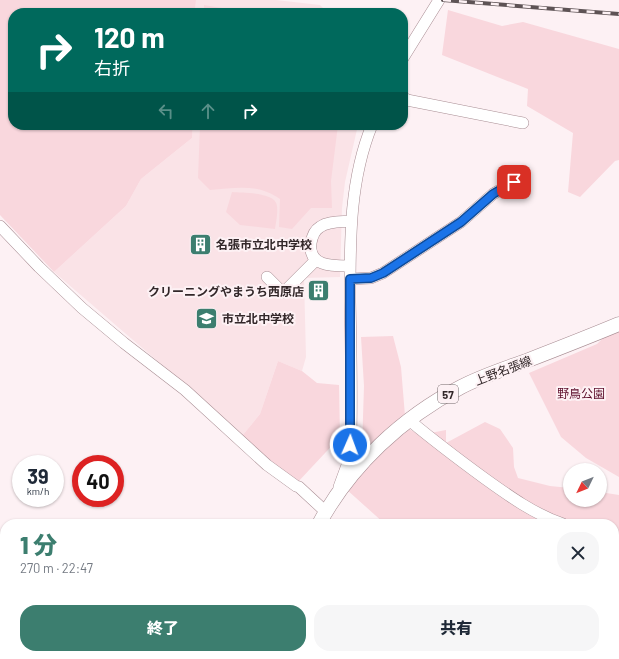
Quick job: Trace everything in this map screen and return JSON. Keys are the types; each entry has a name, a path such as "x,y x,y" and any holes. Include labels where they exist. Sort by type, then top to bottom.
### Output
{"main road":[{"name":"上野名張線","path":"323,518 336,495 371,454 409,420 441,398 476,380 619,324"}],"street":[{"path":"408,50 439,0"},
{"path":"408,100 523,123"},
{"path":"336,495 350,457 351,221 356,182 370,130"},
{"path":"350,279 371,278 383,273 461,222 493,194 514,182"},
{"path":"350,266 326,265 316,260 312,253 311,240 317,229 325,224 351,221"},
{"path":"0,226 39,267 82,308 185,390 267,465 299,487 323,518"},
{"path":"267,278 283,293 316,260"},
{"path":"409,420 444,449 505,494 552,519"}],"shaded area":[{"path":"196,0 276,0 320,5 323,8 195,8"},
{"name":"市立北中学校","path":"193,130 357,130 345,182 342,208 340,277 304,278 306,357 302,371 278,361 260,414 242,436 190,389 54,272 126,206 141,179 192,138"}],"green space":[{"path":"0,0 196,0 195,8 8,8 8,130 193,130 192,138 141,179 126,206 54,272 0,215"},
{"path":"204,5 222,8 204,8"},
{"path":"448,10 502,26 523,22 619,49 619,160 615,161 580,197 568,192 573,133 527,106 528,89 442,55"},
{"path":"200,130 337,130 331,181 332,208 311,208 292,229 279,227 280,199 271,194 246,188 210,190 198,178"},
{"path":"232,192 259,194 275,201 277,212 275,229 240,225 226,212"},
{"name":"野鳥公園","path":"619,331 619,477 607,470 607,463 595,463 586,458 561,437 529,373 597,344 604,337"},
{"path":"393,336 401,367 405,416 367,450 362,448 364,386 361,337"},
{"path":"278,361 302,371 317,383 339,385 340,437 297,483 242,436 260,414"},
{"path":"485,422 500,429 513,448 514,467 518,478 550,486 563,487 563,507 607,507 607,493 619,495 619,519 379,519 346,489 395,436 407,428 420,435 446,430 446,443"}],"railway":[{"path":"443,0 619,14"}],"place":[{"name":"名張市立北中学校","path":"200,244"},
{"name":"クリーニングやまうち西原店","path":"319,291"},
{"name":"市立北中学校","path":"206,318"}],"route":[{"path":"350,445 350,279 371,278 383,273 461,222 493,194 514,182"}]}
